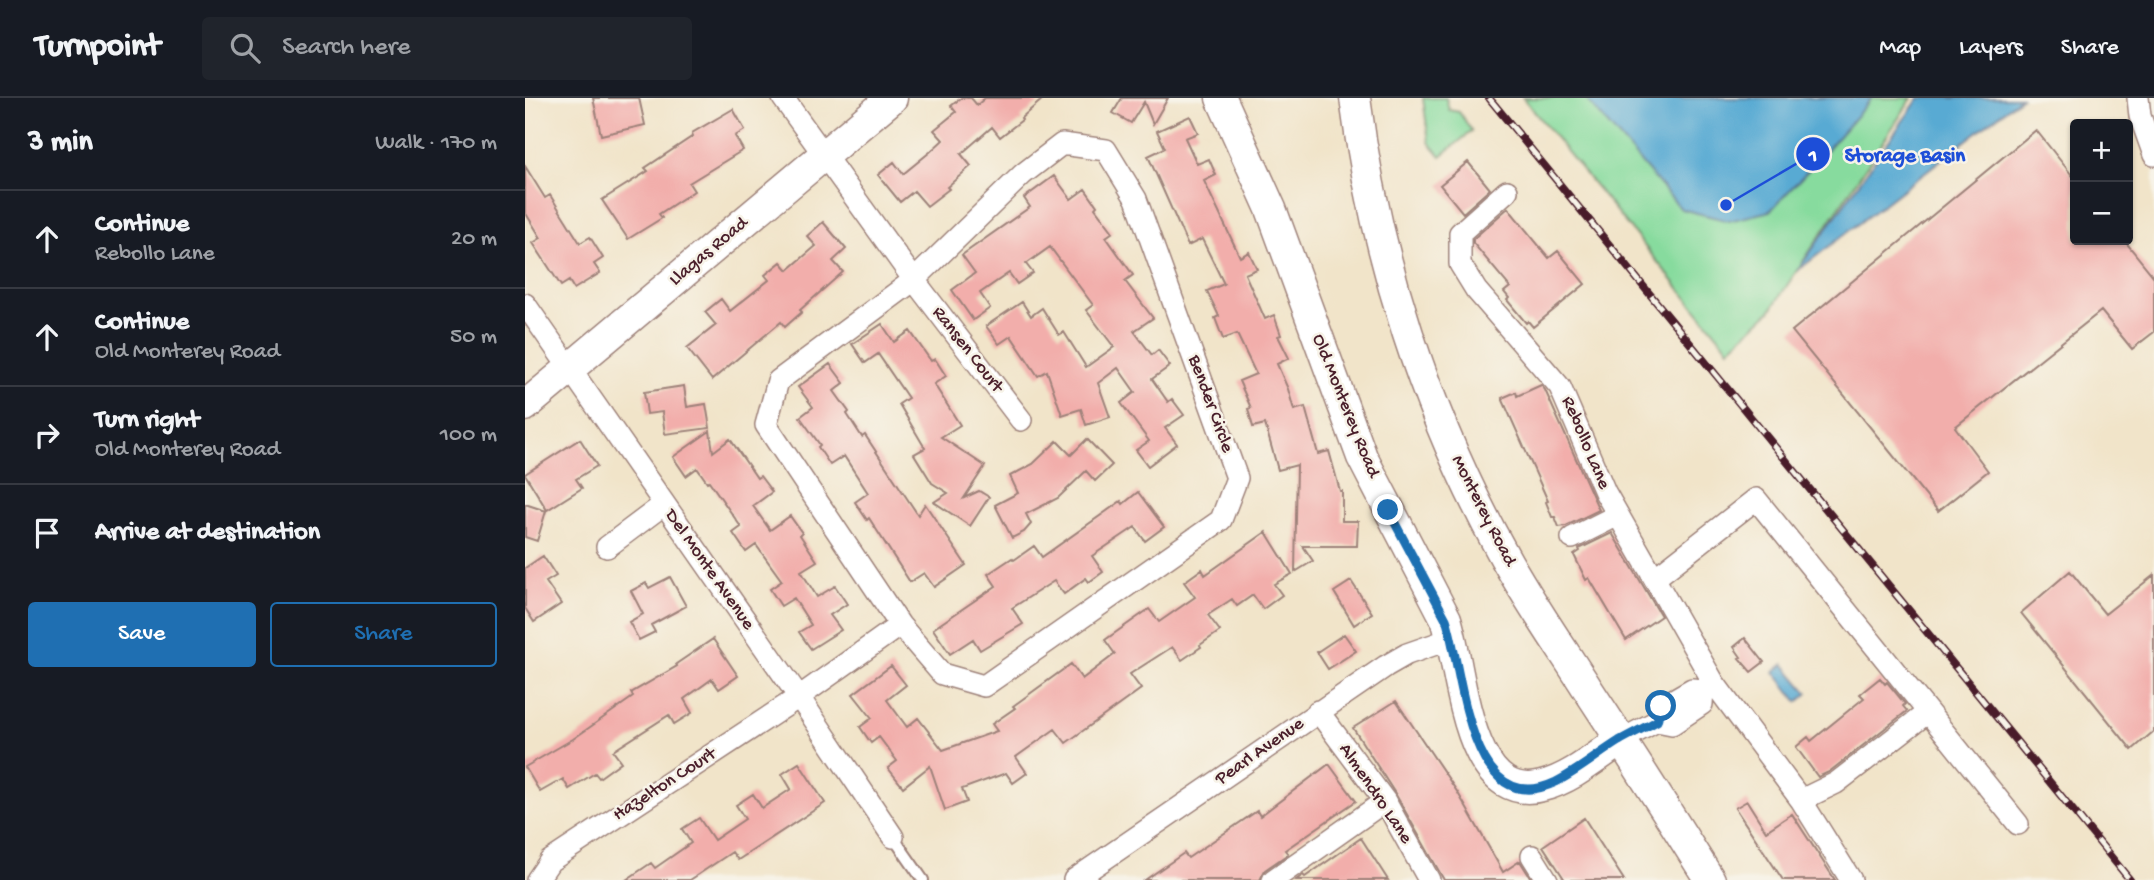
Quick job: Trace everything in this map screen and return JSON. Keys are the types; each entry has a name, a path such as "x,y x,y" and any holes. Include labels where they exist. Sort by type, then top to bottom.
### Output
{"street":[{"path":"783,98 914,280"},
{"name":"Llagas Road","path":"525,406 892,98"},
{"name":"Old Monterey Road","path":"1221,98 1271,209 1362,457 1437,600 1453,638 1476,743 1485,762 1496,775 1511,784 1528,788 1556,782 1621,740"},
{"name":"Monterey Road","path":"1355,98 1367,176 1389,269 1410,338 1451,447 1503,554 1710,880"},
{"path":"2138,98 2140,116 2154,155"},
{"name":"Bender Circle","path":"1062,144 1106,150 1136,199 1237,478 1221,520 984,686 943,674 900,625 766,425 778,382 914,280 1023,174 1062,144"},
{"name":"Rebollo Lane","path":"1507,191 1460,233 1460,264 1476,290 1560,387 1605,492 1655,578 1709,686 1801,800 1850,880"},
{"name":"Ransen Court","path":"914,280 1021,420"},
{"name":"Del Monte Avenue","path":"525,304 893,836"},
{"path":"1655,578 1756,499 2018,824"},
{"path":"607,547 663,505"},
{"path":"1572,538 1618,514"},
{"path":"799,697 900,625"},
{"name":"Pearl Avenue","path":"1074,880 1100,873 1318,711 1407,654 1453,638"},
{"path":"1621,740 1657,721 1672,724 1702,704 1709,686"},
{"name":"Hazelton Court","path":"537,880 550,861 799,697"},
{"name":"Almendro Lane","path":"1318,711 1385,801 1429,880"},
{"path":"1801,800 1836,783 1929,712"},
{"path":"1273,880 1385,801"},
{"path":"1532,856 1547,880"}],"lane":[{"path":"893,836 923,880"}],"green space":[{"path":"1423,98 1446,98 1449,110 1459,112 1472,131 1441,156 1429,142"},
{"path":"1523,98 1912,98 1770,311 1729,349"}],"water":[{"path":"1585,98 1872,98 1770,211 1729,221 1681,209"},
{"path":"1919,98 2021,98 1797,271"},
{"path":"1784,664 1808,693 1798,702 1774,672"}],"building":[{"path":"593,98 639,98 645,125 601,135"},
{"path":"961,98 971,98 977,105 985,98 1044,98 1000,137 992,127 961,154 971,166 947,187 949,189 927,206 914,191 900,202 878,175 894,162 903,174 943,140 934,130 956,112 951,106"},
{"path":"1122,98 1168,98 1153,124 1144,102 1131,123 1113,113"},
{"path":"733,109 745,130 735,136 743,150 689,183 694,191 659,214 662,218 628,239 602,200 648,171 645,168 693,136 692,133"},
{"path":"1190,116 1198,133 1185,138 1197,164 1209,159 1216,175 1204,181 1240,257 1249,252 1257,269 1245,274 1265,319 1274,315 1281,335 1278,336 1289,358 1277,364 1294,410 1305,407 1318,454 1329,451 1342,491 1342,521 1358,521 1357,546 1303,546 1313,561 1295,572 1297,465 1278,470 1265,424 1253,427 1248,409 1251,408 1239,381 1256,374 1237,334 1223,339 1215,318 1219,316 1207,291 1224,284 1202,239 1188,246 1148,156 1165,148 1157,131"},
{"path":"2036,130 2070,173 2070,245 2128,245 2154,277 2154,332 2132,349 2101,311 1955,427 1988,471 1938,511 1792,331"},
{"path":"1468,162 1490,189 1463,213 1440,185"},
{"path":"525,166 545,198 550,195 580,243 590,237 603,258 594,264 600,273 574,289 569,281 561,286 533,243 541,238 525,212"},
{"path":"1054,176 1071,199 1085,189 1113,232 1106,237 1133,275 1125,281 1153,318 1134,331 1152,355 1158,350 1170,366 1152,379 1168,402 1172,399 1184,415 1165,428 1177,444 1148,466 1136,450 1149,441 1121,403 1135,392 1118,368 1098,383 1110,417 1086,425 1081,409 1062,415 1047,371 1038,376 1011,336 999,344 986,326 1022,302 1031,316 1042,308 1059,335 1064,332 1086,367 1114,347 1086,310 1093,305 1050,247 1026,264 1033,273 1017,284 1009,273 980,293 990,308 973,320 952,290 975,273 962,255 1030,207 1024,198"},
{"path":"1508,208 1549,258 1558,251 1585,284 1533,327 1528,321 1526,323 1507,300 1509,298 1504,292 1510,287 1473,243 1473,239"},
{"path":"823,222 846,249 833,261 843,272 785,327 781,322 712,380 687,348 716,325 705,312 721,299 730,311 769,280 765,275 781,262 788,270 816,246 807,236"},
{"path":"882,324 894,342 910,331 931,361 935,359 946,376 934,384 960,425 941,437 985,466 964,498 979,491 989,497 970,526 934,502 948,493 932,483 914,454 925,448 899,404 908,398 878,354 865,363 852,344"},
{"path":"830,364 844,383 834,391 862,437 865,435 918,515 925,504 966,565 934,587 924,573 910,582 869,518 867,520 855,502 868,493 844,456 830,465 818,447 820,445 800,417 813,407 798,387"},
{"path":"1541,385 1599,510 1566,526 1559,527 1555,517 1552,517 1546,502 1548,501 1502,398 1516,392 1517,396"},
{"path":"684,386 687,407 706,404 710,428 665,434 662,412 647,414 644,392"},
{"path":"710,431 713,452 730,439 757,478 760,476 772,492 753,506 770,530 790,516 802,533 800,535 817,561 801,571 817,597 835,586 847,604 830,615 841,630 811,649 799,632 811,625 794,598 781,606 770,589 782,581 756,545 746,552 733,533 741,527 709,481 707,482 697,468 686,476 673,457"},
{"path":"580,439 597,466 576,479 582,488 547,510 525,474"},
{"path":"1087,439 1112,465 1095,481 1086,471 1058,498 1026,514 1031,524 1024,532 1012,538 995,505 1018,493 1010,476 1033,464 1057,441 1071,455"},
{"path":"1138,492 1164,527 1145,541 1135,527 1092,556 1103,572 1089,582 1086,578 1064,594 1054,581 1012,608 1023,624 980,650 973,639 950,654 933,629 996,586 988,574 1034,546 1042,557"},
{"path":"525,504 546,511 537,541 525,537"},
{"path":"1266,532 1292,574 1274,584 1282,595 1263,609 1253,595 1237,606 1232,599 1208,615 1220,631 1182,660 1172,647 1130,674 1141,689 1066,743 1055,729 1016,757 1027,773 1013,783 1006,773 962,789 967,802 945,810 930,766 903,787 888,768 897,761 879,737 871,743 860,727 872,718 853,694 891,666 906,685 887,700 907,727 918,718 943,750 997,731 992,724 1015,708 1013,706 1071,664 1082,679 1115,654 1105,640 1149,609 1159,622 1195,597 1184,582 1202,569 1205,575"},
{"path":"1612,533 1661,616 1626,640 1589,578 1586,580 1574,555 1579,549"},
{"path":"543,556 556,576 546,582 561,604 534,622 525,608 525,568"},
{"path":"2070,571 2105,614 2154,575 2154,731 2132,750 2021,613"},
{"path":"670,577 686,606 651,625 655,632 639,640 629,622 643,614 631,591 646,583 649,588"},
{"path":"1351,581 1372,613 1354,625 1334,592"},
{"path":"1344,634 1356,651 1328,669 1317,652"},
{"path":"1745,638 1764,662 1751,672 1734,647"},
{"path":"713,639 738,676 719,689 712,679 684,699 692,713 674,724 669,715 613,751 621,762 599,778 595,773 569,789 563,779 540,792 525,767 573,739 633,697 631,693 677,666 676,664"},
{"path":"1880,678 1885,684 1887,682 1905,704 1903,706 1907,711 1829,772 1818,777 1796,747 1808,737 1811,741 1864,698 1860,694"},
{"path":"1396,701 1458,793 1503,872 1520,861 1532,880 1444,880 1396,795 1353,728"},
{"path":"799,763 825,803 738,860 732,852 690,880 626,880 651,863 655,868 691,843 682,829 699,818 714,840 745,819 736,805 753,794 762,808 791,789 782,774"},
{"path":"1329,764 1356,801 1285,850 1288,854 1265,870 1260,880 1145,880 1184,853 1188,858 1257,811 1260,816"},
{"path":"1747,801 1766,831 1792,814 1835,880 1783,880 1735,808"},
{"path":"1584,818 1624,880 1565,880 1543,846"},
{"path":"1361,838 1388,880 1296,880 1303,875 1305,877"}],"railway":[{"path":"1489,98 2130,880"}],"place":[{"name":"Storage Basin","path":"1726,205"}],"route":[{"path":"1388,510 1446,619 1453,638 1476,743 1485,762 1496,775 1511,784 1528,788 1556,782 1621,740 1657,721 1661,706"}]}
